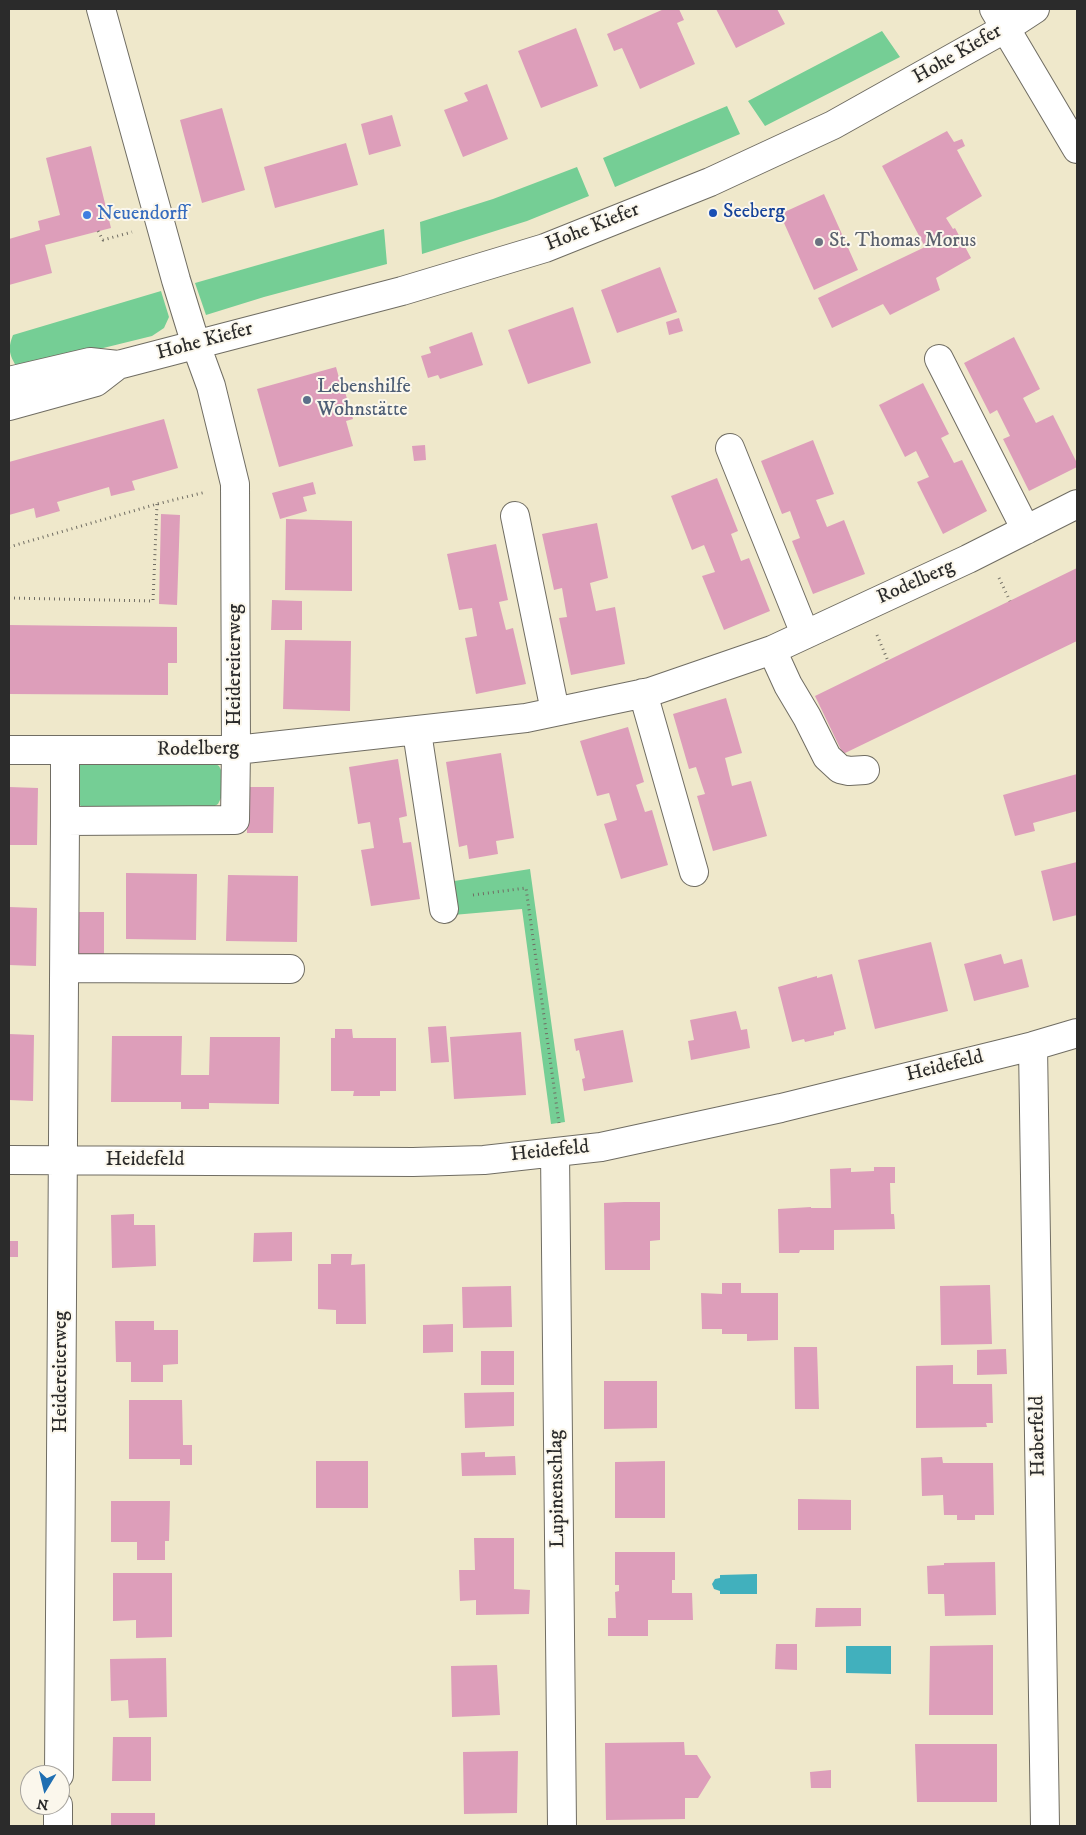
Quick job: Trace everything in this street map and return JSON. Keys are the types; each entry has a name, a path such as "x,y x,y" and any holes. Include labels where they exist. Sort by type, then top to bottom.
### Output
{"street":[{"name":"Heidereiterweg","path":"65,822 235,820 236,484 211,386 196,345 101,9"},
{"name":"Hohe Kiefer","path":"9,381 90,362 118,365 402,291 545,248 710,182 818,132 914,81 1000,18 1035,9"},
{"path":"1000,18 1077,149"},
{"path":"939,359 1026,530"},
{"name":"Hohe Kiefer","path":"9,406 96,382 118,365"},
{"path":"730,448 805,634"},
{"name":"Rodelberg","path":"9,750 236,750 417,732 526,718 643,693 772,650 968,559 1077,504"},
{"path":"515,516 555,711"},
{"path":"772,650 788,685 827,757 840,769 849,771 865,770"},
{"path":"643,693 694,872"},
{"path":"417,732 444,904"},
{"name":"Heidereiterweg","path":"59,1765 65,750"},
{"path":"65,968 290,969"},
{"name":"Heidefeld","path":"9,1160 413,1162 484,1160 557,1142 602,1147 771,1110 1033,1046 1077,1033"},
{"name":"Haberfeld","path":"1033,1046 1045,1826"},
{"name":"Lupinenschlag","path":"557,1142 562,1826"}],"path":[{"path":"98,231 102,240 134,231"},
{"path":"9,547 157,504 236,484"},
{"path":"9,598 153,601 157,504"},
{"path":"444,904 526,888 557,1142"}],"green space":[{"path":"882,31 900,57 765,126 748,101"},
{"path":"727,106 740,134 615,187 603,158"},
{"path":"577,167 589,196 527,221 422,254 420,222 493,199"},
{"path":"384,229 387,264 264,297 206,315 195,283"},
{"path":"161,291 169,317 164,328 152,336 18,369 13,360 10,349 13,335"},
{"path":"79,761 210,761 219,766 223,774 222,796 218,804 210,809 82,807 75,801 72,777"},
{"path":"530,869 565,1122 551,1124 522,909 453,915 448,882"}],"water":[{"path":"757,1574 757,1594 720,1594 720,1591 714,1589 712,1584 715,1579 720,1578 720,1575"},
{"path":"846,1646 891,1646 891,1674 846,1673"}],"building":[{"path":"664,9 679,9 684,20 677,23 695,64 640,89 622,48 614,51 607,34"},
{"path":"716,9 777,9 785,24 736,48"},
{"path":"576,28 598,86 541,108 518,51"},
{"path":"487,84 508,139 463,157 444,110 468,101 464,93"},
{"path":"222,108 245,190 202,203 180,120"},
{"path":"392,115 401,146 369,155 361,124"},
{"path":"947,131 954,142 962,139 965,146 957,150 982,196 946,218 953,229 955,228 971,258 936,278 940,290 890,315 883,304 832,328 818,298 925,247 882,166"},
{"path":"346,143 358,185 275,208 264,167"},
{"path":"91,146 111,228 45,245 52,273 9,285 9,239 40,230 38,221 60,215 46,158"},
{"name":"St. Thomas Morus","path":"824,194 858,270 814,290 780,214"},
{"path":"660,267 677,312 617,333 601,290"},
{"path":"573,307 591,363 528,384 508,330"},
{"path":"679,318 683,331 669,335 666,322"},
{"path":"472,332 483,365 440,379 438,375 428,378 421,356 431,353 429,347"},
{"path":"1014,337 1040,389 1023,398 1036,423 1053,415 1077,463 1077,467 1029,491 1003,439 1010,436 997,410 990,414 964,363"},
{"path":"336,367 353,419 346,421 353,446 279,467 257,389"},
{"path":"923,383 949,434 941,438 954,463 962,460 987,511 943,534 917,482 929,477 916,451 905,457 879,405"},
{"path":"164,419 178,468 132,481 135,490 111,496 109,487 57,502 60,511 36,518 34,508 9,515 9,462"},
{"path":"813,440 834,494 816,500 827,527 844,520 865,574 813,594 792,541 800,538 790,511 782,514 761,461"},
{"path":"425,445 426,460 414,461 412,446"},
{"path":"717,478 738,531 731,534 741,561 749,558 770,611 724,630 702,576 715,572 704,545 692,550 671,496"},
{"path":"313,482 316,494 303,497 307,511 280,519 272,493"},
{"path":"161,514 180,515 177,605 159,604"},
{"path":"286,519 352,521 352,591 285,590"},
{"path":"597,523 608,578 590,583 596,611 615,607 625,664 571,675 559,618 567,617 562,588 554,590 542,534"},
{"path":"496,544 508,600 499,602 506,630 513,628 526,684 476,694 465,638 477,636 472,608 459,610 447,554"},
{"path":"1077,568 1077,641 843,754 815,696"},
{"path":"272,600 302,601 302,630 271,630"},
{"path":"9,625 177,627 177,663 168,663 168,695 9,694"},
{"path":"285,640 351,641 350,711 283,709"},
{"path":"726,698 742,753 725,758 732,786 751,781 767,836 713,851 697,796 705,794 696,767 689,769 673,714"},
{"path":"628,727 644,782 636,785 645,812 652,810 668,865 621,879 604,824 617,820 609,793 597,796 580,741"},
{"path":"501,753 514,838 496,841 498,854 469,859 467,845 459,847 446,762"},
{"path":"398,759 407,816 399,818 403,843 411,842 420,899 371,906 361,850 374,848 370,822 358,824 349,767"},
{"path":"1077,774 1077,811 1033,823 1035,831 1015,836 1003,795"},
{"path":"9,787 38,788 37,845 9,845"},
{"path":"247,787 274,787 273,833 247,833"},
{"path":"1077,862 1077,915 1053,921 1041,871"},
{"path":"126,873 197,874 196,940 126,939"},
{"path":"228,875 298,876 297,942 226,941"},
{"path":"9,907 37,908 36,966 9,965"},
{"path":"78,912 104,912 104,960 77,960"},
{"path":"931,942 948,1011 875,1029 858,960"},
{"path":"1001,954 1004,964 1022,959 1029,987 974,1001 964,964"},
{"path":"832,974 846,1029 834,1032 834,1035 805,1042 804,1039 792,1042 778,987 817,976 817,978"},
{"path":"736,1011 741,1030 747,1029 750,1048 691,1060 688,1041 694,1040 690,1020"},
{"path":"446,1026 449,1062 431,1063 428,1027"},
{"path":"335,1029 352,1029 353,1038 396,1038 396,1091 380,1091 380,1096 353,1096 354,1091 331,1091 331,1038 335,1038"},
{"path":"623,1030 633,1082 584,1091 582,1079 585,1078 579,1050 576,1051 574,1039"},
{"path":"521,1032 526,1095 454,1099 450,1037"},
{"path":"9,1034 34,1035 33,1101 9,1100"},
{"path":"112,1036 182,1036 181,1075 209,1075 210,1037 280,1037 279,1104 209,1103 209,1109 181,1109 181,1102 111,1102"},
{"path":"874,1167 895,1167 895,1183 890,1183 891,1214 894,1214 895,1229 834,1230 834,1250 800,1250 799,1253 779,1253 778,1209 831,1208 830,1169 851,1168 851,1172 874,1171"},
{"path":"660,1202 660,1240 650,1241 650,1270 605,1270 604,1203"},
{"path":"134,1214 134,1225 155,1225 156,1266 112,1268 111,1215"},
{"path":"292,1232 292,1261 253,1262 254,1233"},
{"path":"9,1241 18,1241 18,1257 9,1257"},
{"path":"331,1254 352,1254 351,1265 365,1264 366,1324 336,1324 336,1310 318,1309 318,1264 331,1264"},
{"path":"722,1283 741,1283 741,1293 778,1293 778,1340 747,1341 747,1334 722,1334 722,1329 702,1329 701,1293 722,1294"},
{"path":"990,1285 992,1344 941,1345 940,1286"},
{"path":"511,1286 512,1327 463,1328 462,1287"},
{"path":"115,1321 154,1321 154,1330 178,1330 178,1364 163,1365 163,1382 131,1382 131,1362 116,1362"},
{"path":"453,1324 453,1352 423,1353 423,1325"},
{"path":"794,1347 817,1347 819,1409 795,1409"},
{"path":"1006,1349 1007,1374 977,1375 977,1350"},
{"path":"481,1351 514,1351 514,1385 481,1385"},
{"path":"953,1365 953,1384 992,1384 993,1423 986,1423 987,1427 916,1428 916,1366"},
{"path":"604,1381 657,1381 657,1428 604,1429"},
{"path":"514,1392 514,1426 465,1428 464,1393"},
{"path":"129,1400 182,1400 183,1445 192,1445 192,1465 180,1465 180,1459 129,1459"},
{"path":"485,1452 485,1457 515,1456 516,1475 462,1476 461,1453"},
{"path":"942,1457 943,1463 993,1463 994,1515 975,1515 975,1520 957,1520 957,1515 944,1515 943,1495 922,1496 921,1458"},
{"path":"316,1461 368,1461 368,1508 316,1508"},
{"path":"665,1461 665,1518 615,1518 615,1462"},
{"path":"798,1499 851,1500 851,1530 798,1530"},
{"path":"111,1501 170,1501 169,1541 165,1541 165,1560 137,1560 137,1542 111,1542"},
{"path":"474,1538 514,1538 514,1589 530,1590 529,1614 476,1615 476,1600 460,1601 459,1570 475,1570"},
{"path":"615,1552 675,1552 675,1580 672,1580 672,1593 692,1593 693,1620 648,1620 648,1636 608,1636 608,1618 616,1618 615,1592 619,1591 619,1585 615,1585"},
{"path":"995,1562 996,1615 945,1616 944,1594 928,1594 927,1566 944,1565 944,1563"},
{"path":"113,1573 172,1573 172,1637 136,1638 136,1620 113,1621"},
{"path":"816,1608 861,1608 861,1626 815,1627"},
{"path":"776,1644 797,1644 797,1670 775,1669"},
{"path":"993,1645 993,1715 929,1715 930,1646"},
{"path":"166,1658 167,1717 129,1718 128,1700 111,1701 110,1659"},
{"path":"497,1665 500,1715 452,1717 451,1666"},
{"path":"113,1737 151,1737 151,1781 112,1781"},
{"path":"684,1742 685,1755 697,1755 711,1777 698,1798 685,1798 685,1819 606,1820 605,1743"},
{"path":"915,1744 997,1744 997,1802 917,1802"},
{"path":"518,1751 517,1813 464,1814 463,1752"},
{"path":"831,1770 831,1788 811,1788 810,1772"},
{"path":"111,1813 155,1813 155,1826 111,1826"}],"place":[{"name":"Seeberg","path":"713,213"},
{"name":"Neuendorff","path":"87,215"},
{"name":"St. Thomas Morus","path":"819,242"},
{"name":"Lebenshilfe Wohnstätte","path":"307,400"}]}
